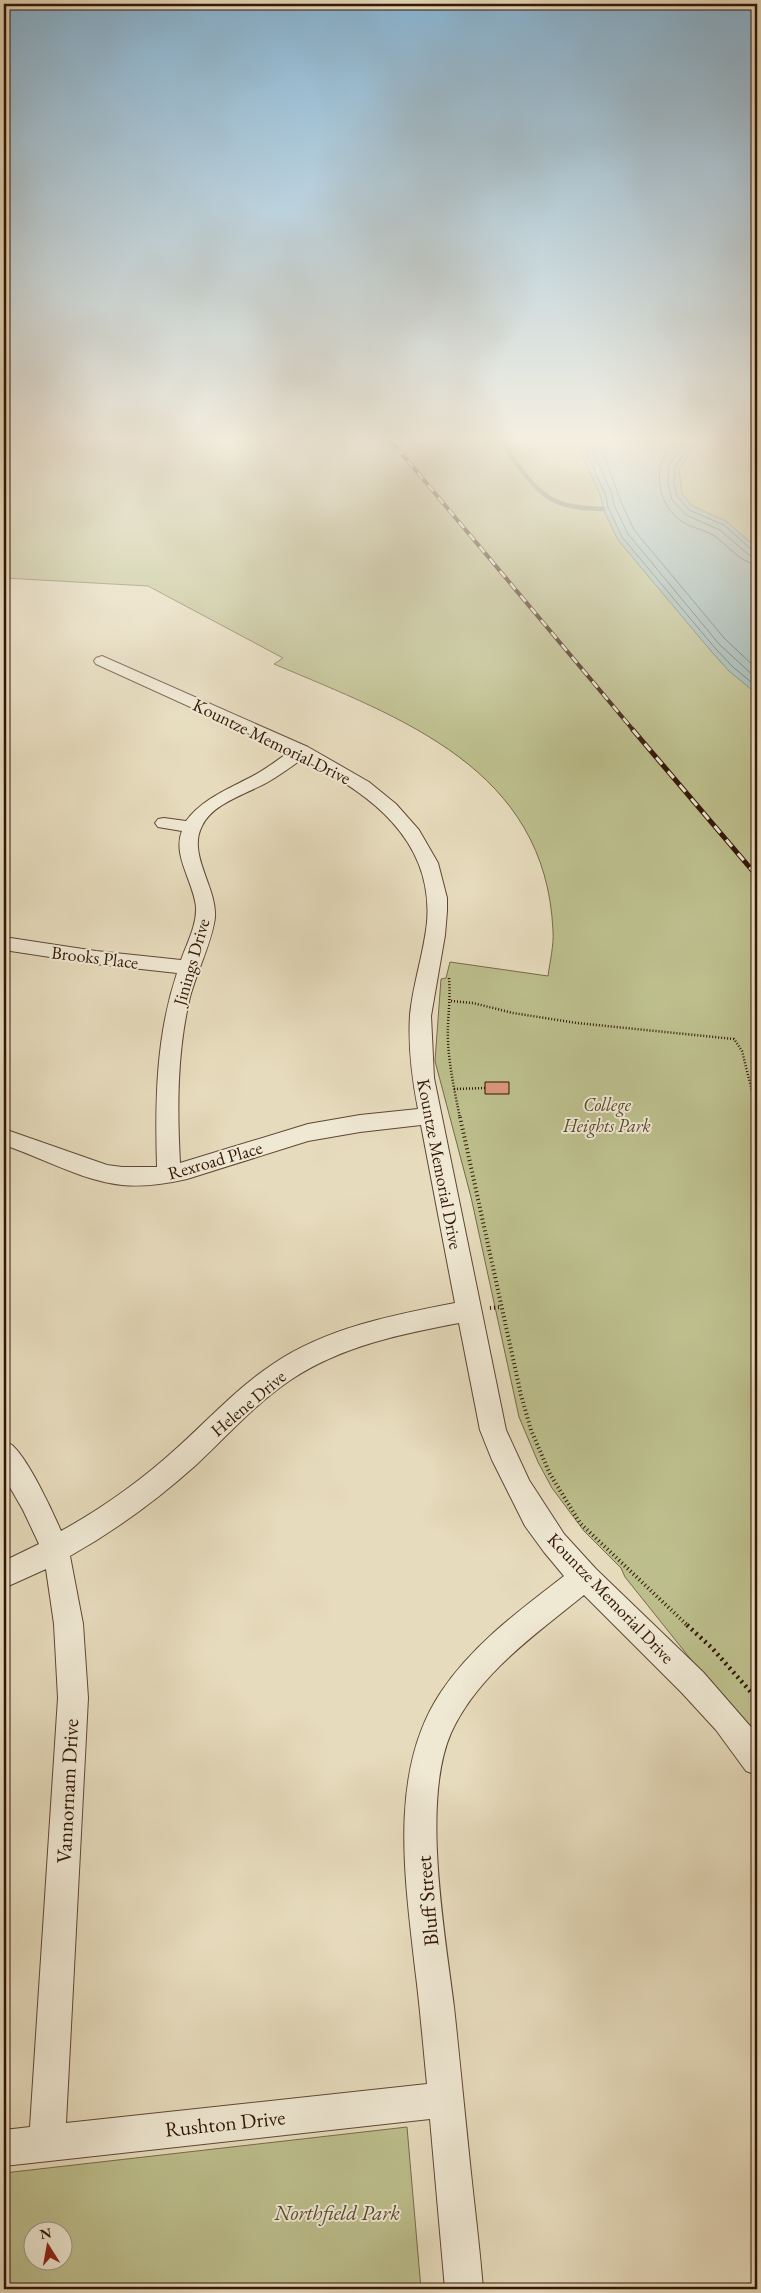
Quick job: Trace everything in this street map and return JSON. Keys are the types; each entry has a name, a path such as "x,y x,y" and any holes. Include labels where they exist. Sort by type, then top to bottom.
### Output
{"street":[{"name":"Kountze Memorial Drive","path":"102,661 302,751 357,782 389,807 416,838 431,869 437,896 438,917 419,1024 421,1058 429,1116 493,1430 513,1477 537,1520 555,1544 585,1577 692,1680 720,1711 757,1760"},
{"path":"164,823 191,827 197,818 217,802 265,777 302,751"},
{"name":"Jinings Drive","path":"169,1175 166,1093 170,1049 178,1006 188,967 201,934 206,908 203,887 189,848 191,827"},
{"name":"Brooks Place","path":"4,943 32,949 123,962 188,967"},
{"name":"Rexroad Place","path":"4,1137 98,1171 144,1177 169,1175 200,1168 290,1137 322,1130 382,1120 429,1116"},
{"name":"Helene Drive","path":"4,1576 55,1551 104,1520 152,1486 253,1394 284,1371 316,1353 352,1339 423,1320 469,1311"},
{"name":"Vannornam Drive","path":"4,1454 36,1508 55,1551 70,1630 72,1698 47,2142"},
{"name":"Bluff Street","path":"464,2289 424,1878 422,1792 427,1755 438,1727 454,1698 478,1665 585,1577"},
{"name":"Rushton Drive","path":"4,2148 445,2100"}],"path":[{"path":"757,1111 742,1051 734,1040 723,1037 568,1022 461,1001 451,1001 449,1058 454,1089 521,1395 534,1438 550,1474 580,1523 610,1554 712,1648 757,1699"},
{"path":"454,1089 485,1088"}],"green space":[{"name":"College Heights Park","path":"4,543 757,543 757,1742 625,1577 621,1568 584,1531 552,1488 538,1462 519,1417 471,1197 435,1061 441,979 446,978 450,962 548,976 553,931 544,875 524,828 495,789 458,757 416,729 322,684 274,664 283,658 148,586 4,578"},
{"name":"Northfield Park","path":"407,2127 421,2289 4,2289 4,2173"}],"water":[{"path":"621,543 751,543 757,548 757,694 729,671"}],"building":[{"path":"485,1082 509,1082 509,1094 485,1094"}],"railway":[{"path":"477,543 634,731"},
{"path":"633,730 757,876"}]}
